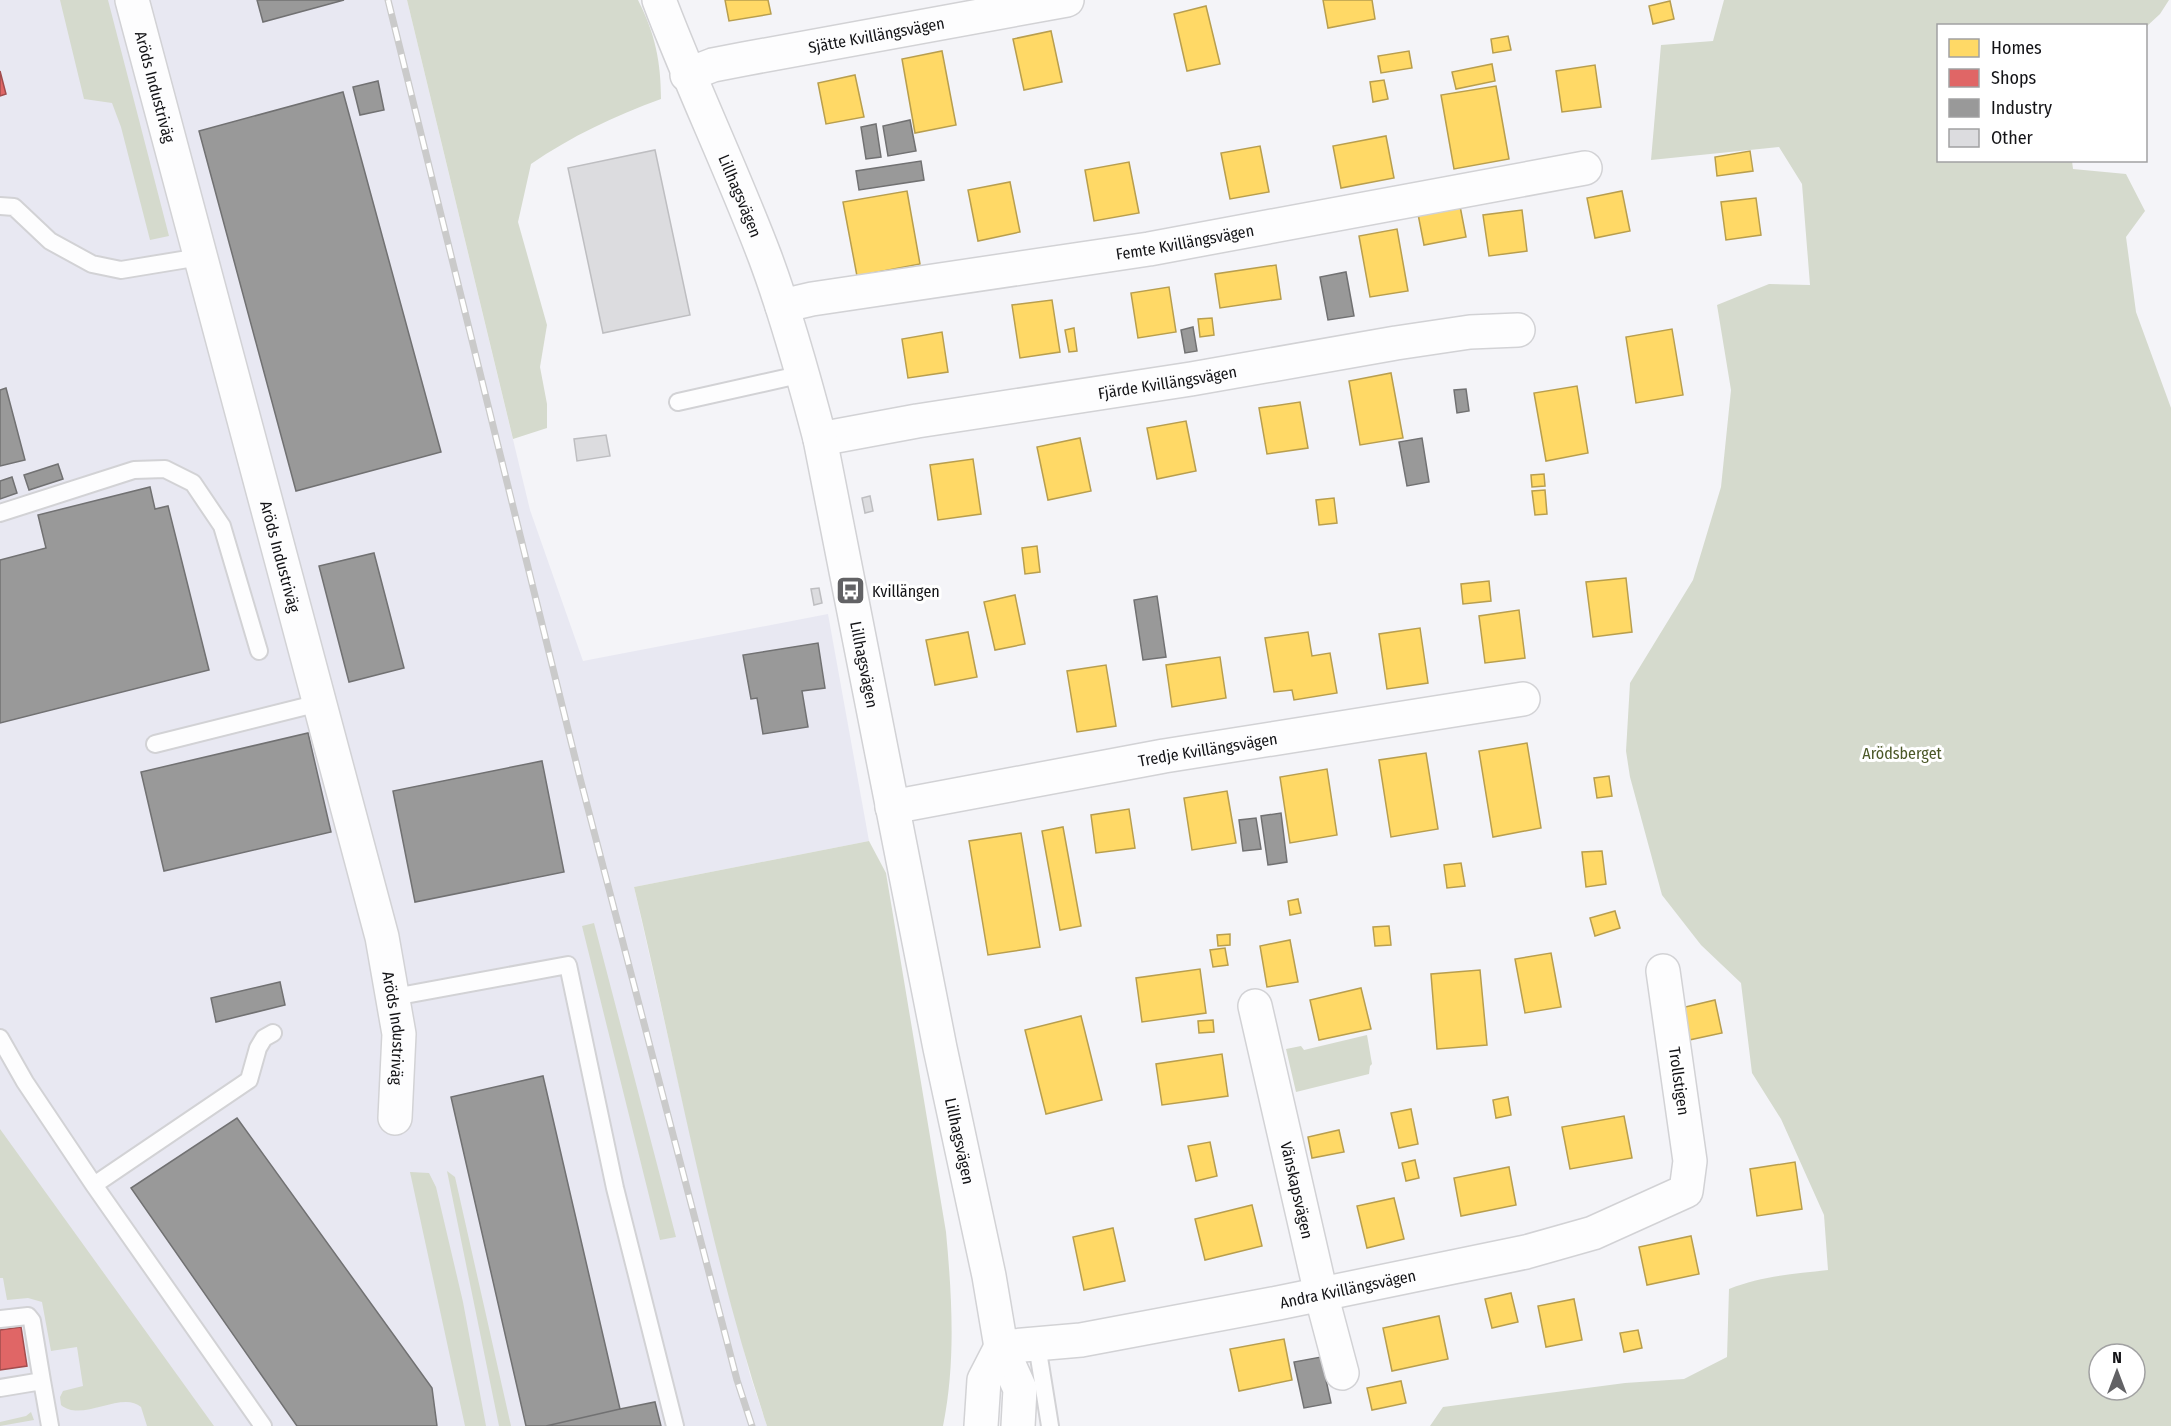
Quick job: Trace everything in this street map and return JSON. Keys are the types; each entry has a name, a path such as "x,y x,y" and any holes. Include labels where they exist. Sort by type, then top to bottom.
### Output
{"street":[{"name":"Aröds Industriväg","path":"132,0 382,937 399,1034 395,1118"},
{"name":"Lillhagsvägen","path":"659,0 687,75 736,187 782,306 820,439 892,807 989,1276 1001,1347 1020,1389 1018,1426"},
{"name":"Sjätte Kvillängsvägen","path":"687,75 713,65 1067,0"},
{"name":"Femte Kvillängsvägen","path":"782,306 823,297 1149,249 1585,168"},
{"name":"Fjärde Kvillängsvägen","path":"820,439 917,421 1191,379 1396,343 1470,332 1518,330"},
{"name":"Tredje Kvillängsvägen","path":"892,807 1174,755 1523,699"},
{"name":"Trollstigen","path":"1663,971 1690,1161 1686,1191"},
{"name":"Vänskapsvägen","path":"1255,1006 1321,1294 1342,1373"},
{"name":"Andra Kvillängsvägen","path":"1001,1347 1081,1340 1526,1252 1593,1233 1686,1191"},
{"path":"981,1426 984,1380 1001,1347"}],"lane":[{"path":"0,206 14,207 50,241 92,264 121,270 200,257"},
{"path":"678,402 803,374"},
{"path":"0,513 134,470 165,469 193,483 222,526 259,651"},
{"path":"155,744 319,703"},
{"path":"394,997 568,965 615,1188 675,1426"},
{"path":"94,1185 249,1080 258,1048 264,1038 273,1033"},
{"path":"0,1038 4,1059 263,1426"},
{"path":"0,1319 22,1315 28,1316 32,1321 50,1426"},
{"path":"1038,1345 1050,1426"},
{"path":"0,1388 42,1381"}],"shaded area":[{"path":"0,0 407,0 530,510 583,661 828,614 869,841 634,887 690,1134 750,1375 767,1426 0,1426"}],"green space":[{"path":"60,0 108,0 169,236 150,240 121,127 112,103 84,99"},
{"path":"407,0 638,0 649,24 656,48 661,99 594,127 531,164 518,222 547,325 540,367 547,404 547,428 513,439"},
{"name":"Arödsberget","path":"1724,0 2169,0 2160,14 2147,26 2147,24 1937,24 1937,162 2072,162 2073,169 2126,174 2145,211 2126,237 2136,312 2171,408 2171,1426 1430,1426 1443,1407 1625,1383 1684,1379 1727,1357 1729,1289 1766,1278 1828,1270 1824,1215 1781,1119 1752,1073 1741,983 1701,945 1662,895 1630,777 1626,751 1630,683 1693,580 1721,487 1731,390 1717,305 1769,284 1810,285 1802,184 1779,147 1651,160 1661,45 1713,41"},
{"path":"869,841 886,873 946,1232 952,1329 950,1378 943,1426 767,1426 746,1360 711,1226 634,887"},
{"path":"594,923 676,1237 660,1240 582,926"},
{"path":"1367,1035 1372,1064 1369,1074 1296,1092 1286,1049 1301,1046 1304,1050"},
{"path":"0,1129 214,1426 147,1426 141,1407 133,1403 123,1402 80,1411 70,1410 61,1405 60,1397 63,1391 83,1386 77,1347 51,1351 42,1302 28,1298 7,1300 3,1278 0,1278"},
{"path":"447,1171 455,1177 511,1426 499,1426"},
{"path":"410,1172 429,1173 436,1187 463,1302 486,1426 465,1426"},
{"path":"31,1412 34,1420 0,1426 0,1422 26,1416"}],"building: Homes":[{"path":"725,0 768,0 771,14 729,21"},
{"path":"1323,0 1372,0 1375,19 1328,28"},
{"path":"1670,1 1674,19 1653,24 1649,6"},
{"path":"1206,6 1220,64 1187,71 1174,14"},
{"path":"1051,31 1062,82 1024,90 1013,39"},
{"path":"1508,36 1511,50 1493,53 1491,39"},
{"path":"942,51 956,125 915,133 902,59"},
{"path":"1409,51 1412,68 1381,73 1378,56"},
{"path":"1492,64 1495,81 1456,89 1452,72"},
{"path":"1595,65 1601,107 1562,112 1556,71"},
{"path":"855,75 864,117 826,124 818,83"},
{"path":"1384,80 1388,99 1373,102 1370,82"},
{"path":"1496,86 1509,159 1454,169 1441,95"},
{"path":"1386,136 1394,178 1341,188 1333,146"},
{"path":"1260,146 1269,192 1230,199 1221,153"},
{"path":"1750,151 1753,171 1717,176 1715,157"},
{"path":"1129,162 1139,213 1094,221 1085,170"},
{"path":"1010,182 1020,232 978,241 968,190"},
{"path":"907,191 920,264 857,276 843,202"},
{"path":"1622,191 1630,231 1595,238 1587,198"},
{"path":"1756,198 1761,235 1726,240 1721,202"},
{"path":"1460,206 1466,237 1424,245 1418,214"},
{"path":"1522,210 1527,251 1489,256 1483,215"},
{"path":"1397,229 1408,291 1370,297 1359,236"},
{"path":"1276,265 1281,299 1220,308 1215,274"},
{"path":"1169,287 1176,332 1138,338 1131,293"},
{"path":"1052,300 1060,352 1020,358 1012,305"},
{"path":"1212,318 1214,335 1200,337 1198,319"},
{"path":"1074,328 1077,351 1069,352 1065,330"},
{"path":"1672,329 1683,395 1636,403 1626,337"},
{"path":"942,332 948,372 908,378 902,339"},
{"path":"1391,373 1403,438 1360,445 1349,381"},
{"path":"1577,386 1588,453 1546,461 1534,393"},
{"path":"1300,402 1308,448 1267,454 1259,408"},
{"path":"1186,421 1196,471 1157,479 1147,428"},
{"path":"1080,438 1091,491 1048,500 1037,447"},
{"path":"973,459 981,514 938,520 930,465"},
{"path":"1544,474 1545,486 1532,487 1531,475"},
{"path":"1545,490 1547,514 1535,515 1532,491"},
{"path":"1334,498 1337,523 1319,525 1316,500"},
{"path":"1037,546 1040,572 1025,574 1022,548"},
{"path":"1626,578 1632,632 1593,637 1586,582"},
{"path":"1489,581 1491,601 1463,604 1461,584"},
{"path":"1015,595 1025,644 995,650 984,602"},
{"path":"1519,610 1525,658 1485,663 1479,616"},
{"path":"1420,628 1428,683 1387,689 1379,634"},
{"path":"968,632 977,677 935,685 926,640"},
{"path":"1308,632 1312,656 1330,653 1337,693 1294,700 1292,690 1274,692 1265,638"},
{"path":"1220,657 1226,698 1172,707 1166,665"},
{"path":"1106,665 1116,726 1077,732 1067,671"},
{"path":"1527,743 1541,828 1493,837 1479,751"},
{"path":"1426,753 1438,829 1391,837 1379,760"},
{"path":"1327,769 1337,835 1290,843 1280,777"},
{"path":"1609,776 1612,796 1597,798 1594,778"},
{"path":"1227,791 1236,843 1192,850 1184,798"},
{"path":"1129,809 1135,848 1096,853 1091,815"},
{"path":"1063,827 1081,926 1060,930 1042,831"},
{"path":"1021,833 1040,947 988,955 969,841"},
{"path":"1602,851 1606,884 1586,887 1582,852"},
{"path":"1461,863 1465,886 1447,888 1444,865"},
{"path":"1298,899 1301,913 1290,915 1288,901"},
{"path":"1615,911 1620,928 1595,936 1590,918"},
{"path":"1389,926 1391,945 1375,946 1373,927"},
{"path":"1230,934 1230,945 1218,946 1217,935"},
{"path":"1290,940 1298,982 1267,987 1260,946"},
{"path":"1225,948 1228,965 1213,967 1210,950"},
{"path":"1551,953 1561,1007 1525,1013 1515,959"},
{"path":"1200,969 1206,1013 1142,1022 1136,978"},
{"path":"1480,970 1487,1045 1437,1049 1431,974"},
{"path":"1361,988 1371,1029 1319,1040 1310,1000"},
{"path":"1715,1000 1722,1033 1689,1040 1681,1008"},
{"path":"1081,1016 1102,1100 1046,1114 1025,1030"},
{"path":"1213,1020 1214,1032 1199,1033 1198,1021"},
{"path":"1222,1054 1228,1096 1162,1105 1156,1064"},
{"path":"1508,1097 1511,1115 1496,1118 1493,1100"},
{"path":"1411,1109 1418,1144 1399,1148 1391,1113"},
{"path":"1624,1116 1632,1158 1570,1169 1562,1127"},
{"path":"1339,1130 1344,1152 1312,1158 1308,1137"},
{"path":"1210,1142 1217,1176 1196,1181 1188,1146"},
{"path":"1415,1160 1419,1178 1406,1181 1402,1163"},
{"path":"1795,1162 1802,1209 1757,1216 1750,1169"},
{"path":"1509,1167 1516,1205 1461,1216 1454,1178"},
{"path":"1394,1198 1404,1239 1367,1248 1357,1206"},
{"path":"1252,1205 1262,1246 1205,1260 1195,1219"},
{"path":"1113,1228 1125,1281 1084,1290 1073,1237"},
{"path":"1691,1236 1699,1274 1647,1285 1639,1247"},
{"path":"1511,1293 1518,1322 1492,1328 1485,1299"},
{"path":"1574,1299 1582,1340 1546,1347 1538,1306"},
{"path":"1439,1316 1448,1359 1392,1371 1383,1328"},
{"path":"1638,1330 1642,1348 1624,1352 1620,1333"},
{"path":"1284,1339 1292,1380 1239,1391 1230,1349"},
{"path":"1401,1381 1406,1403 1372,1410 1367,1388"}],"building: Shops":[{"path":"0,71 6,94 0,96"},
{"path":"21,1327 27,1366 0,1370 0,1330"}],"building: Industry":[{"path":"257,0 344,0 263,22"},
{"path":"378,81 384,110 360,115 353,87"},
{"path":"343,92 441,452 296,491 199,131"},
{"path":"910,120 916,151 888,156 883,126"},
{"path":"876,124 881,157 866,159 861,127"},
{"path":"921,161 924,180 859,190 856,171"},
{"path":"1346,272 1354,316 1328,320 1320,277"},
{"path":"1193,327 1197,351 1185,353 1181,330"},
{"path":"6,388 25,460 0,466 0,390"},
{"path":"1466,389 1469,411 1457,413 1454,390"},
{"path":"1422,438 1429,482 1407,486 1399,442"},
{"path":"58,464 63,479 29,490 24,475"},
{"path":"12,477 17,493 0,499 0,481"},
{"path":"150,487 155,509 168,506 209,670 0,723 0,560 46,548 38,515"},
{"path":"374,553 404,668 349,682 319,566"},
{"path":"1157,596 1166,657 1143,660 1134,600"},
{"path":"818,643 825,688 802,691 808,727 763,734 757,698 751,699 743,655"},
{"path":"308,733 331,832 164,871 141,772"},
{"path":"542,761 564,872 415,902 393,791"},
{"path":"1281,813 1287,862 1268,865 1261,816"},
{"path":"1256,818 1261,849 1243,851 1239,820"},
{"path":"280,982 285,1005 216,1022 211,998"},
{"path":"543,1076 620,1409 546,1426 526,1426 451,1097"},
{"path":"237,1118 432,1388 437,1426 297,1426 131,1188"},
{"path":"1321,1357 1331,1403 1304,1408 1294,1362"},
{"path":"655,1402 661,1426 546,1426 620,1409"}],"building: Other":[{"path":"655,150 690,315 603,333 568,168"},
{"path":"606,435 610,456 577,461 574,439"},
{"path":"870,496 873,511 865,513 862,498"},
{"path":"819,588 822,603 814,605 811,589"}],"railway":[{"path":"388,0 580,778 737,1380 752,1426"}],"place":[{"name":"Kvillängen","path":"851,591"}]}
